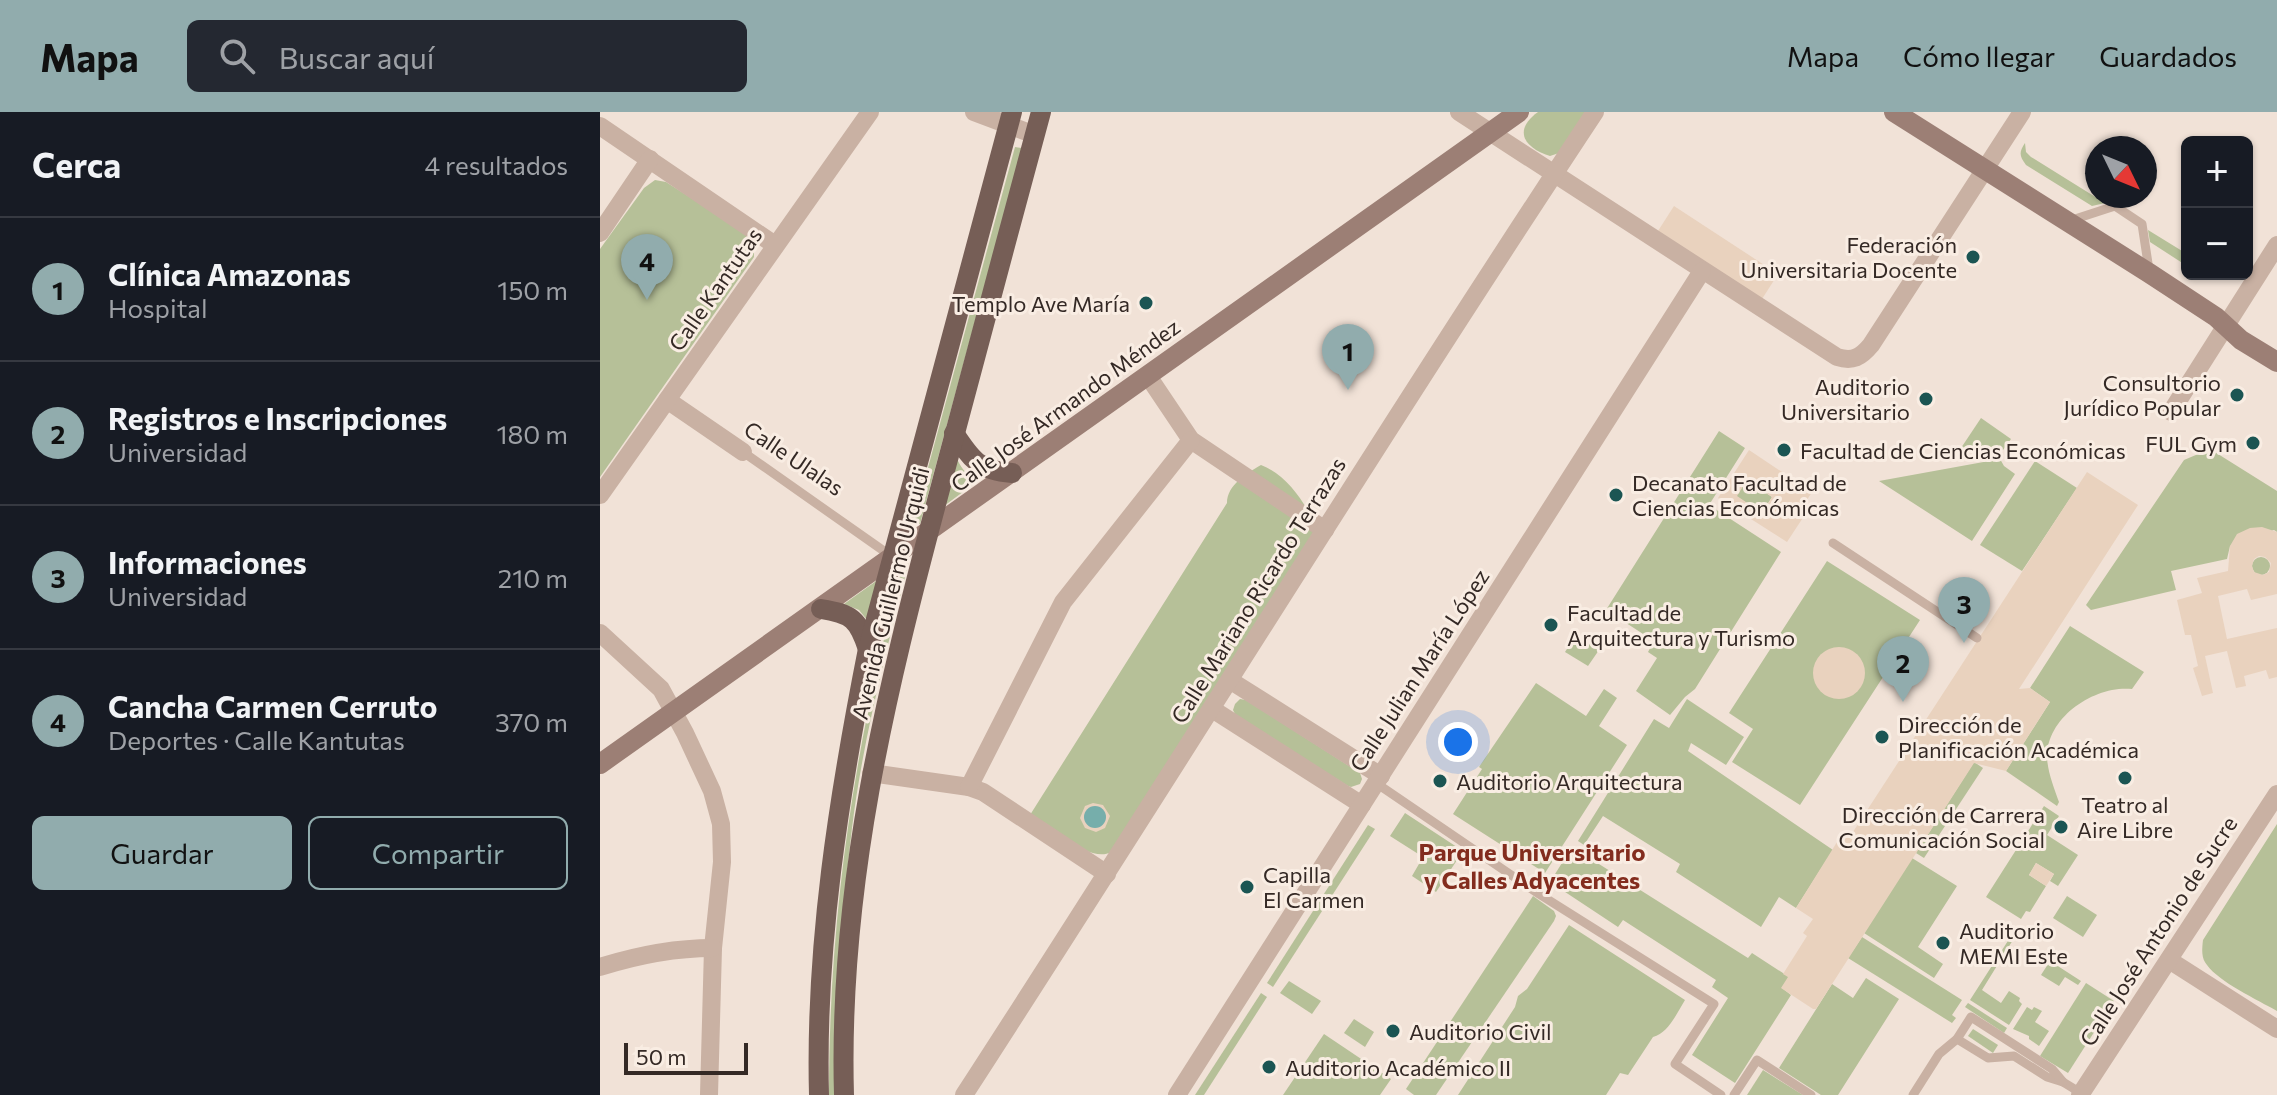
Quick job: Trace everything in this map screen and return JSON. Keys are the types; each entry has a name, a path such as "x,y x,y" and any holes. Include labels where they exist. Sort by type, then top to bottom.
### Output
{"main road":[{"name":"Avenida Guillermo Urquidi","path":"844,1095 842,1027 849,935 857,854 871,773 907,606 1041,112"},
{"name":"Avenida Guillermo Urquidi","path":"819,1095 818,1050 826,915 838,812 868,649 1010,119"},
{"path":"954,433 970,457 980,465 994,472 1012,473"},
{"path":"821,609 842,612 854,620 862,630 868,649"}],"street":[{"name":"Calle Kantutas","path":"600,495 870,112"},
{"path":"974,112 1010,119 1035,135"},
{"path":"1459,112 1702,271 1837,357 1847,360 1857,358 1871,345 2022,112"},
{"name":"Calle José Armando Méndez","path":"600,764 1519,112"},
{"name":"Calle Mariano Ricardo Terrazas","path":"964,1095 1231,681 1424,370 1595,112"},
{"path":"1894,112 2149,273 2216,317 2241,340 2277,362"},
{"path":"600,126 775,245"},
{"path":"600,233 650,159"},
{"path":"2171,412 2277,245"},
{"name":"Calle Julian María López","path":"1177,1095 1702,271"},
{"path":"1148,376 1191,440 1325,530"},
{"name":"Calle Ulalas","path":"667,400 743,452"},
{"path":"969,787 1063,602 1191,440"},
{"path":"600,633 661,689 712,791 721,824 722,862 713,948 709,1095"},
{"path":"1231,681 1378,780"},
{"path":"1212,709 1362,805"},
{"path":"871,773 969,787 983,792 1107,874"},
{"name":"Calle José Antonio de Sucre","path":"2080,1094 2277,794"},
{"path":"600,967 652,953 683,948 713,948"},
{"path":"2169,960 2277,1029"}],"lane":[{"path":"2068,221 2115,206 2142,224 2149,273"},
{"name":"Calle Ulalas","path":"743,452 893,558"},
{"path":"1833,543 1977,638"},
{"path":"1378,780 1539,894 1714,1004 1675,1064 1721,1095"},
{"path":"1913,1095 1939,1054 1957,1039 1971,1017 2052,1069 2080,1094"},
{"path":"1957,1039 1988,1058 2014,1056 2047,1077 2063,1082"},
{"path":"1734,1095 1757,1060 1811,1095"}],"green space":[{"path":"1538,112 1586,112 1559,153 1550,156 1528,144 1525,138 1525,126"},
{"path":"2025,143 2026,152 2031,157 2085,191 2085,202 2026,165 2022,159"},
{"path":"1015,147 1022,148 920,524 913,523"},
{"path":"655,180 666,182 749,235 754,245 754,257 600,477 600,249 644,188"},
{"path":"2148,230 2181,250 2181,262 2150,242"},
{"path":"1981,418 2011,439 2003,450 1961,448"},
{"path":"1719,431 1745,448 1709,505 1781,552 1695,689 1670,715 1636,691 1657,658 1648,652 1654,641 1606,610"},
{"path":"2210,449 2277,491 2277,532 2274,530 2230,546 2227,559 2171,571 2176,590 2091,610 2086,605 2184,460"},
{"path":"957,459 971,477 979,480 944,506"},
{"path":"2000,459 2015,474 1972,541 1879,481"},
{"path":"2035,461 2077,488 2022,571 1980,545"},
{"path":"1261,465 1288,483 1318,529 1111,852 1092,853 1081,849 1030,815 1227,503 1230,491 1239,480"},
{"path":"1747,480 1772,497 1762,513 1736,496"},
{"path":"2257,557 2265,557 2270,566 2268,573 2257,575 2252,570 2252,562"},
{"path":"909,561 876,694 857,794 843,928 835,1095 829,1095 834,960 848,827 871,696 903,565"},
{"path":"1827,561 1920,620 1800,805 1732,762 1753,729 1729,713"},
{"path":"879,579 868,621 859,610 844,604"},
{"path":"2070,626 2144,672 2132,689 2103,692 2089,698 2064,717 2055,729 2047,758 2059,802 2057,806 2006,771 2050,702 2030,688"},
{"path":"1576,635 1599,650 1588,666 1565,652"},
{"path":"1536,683 1586,716 1604,689 1617,698 1599,726 1627,745 1545,873 1453,814 1482,769 1479,767"},
{"path":"1240,699 1360,773 1360,784 1348,786 1236,716 1233,710"},
{"path":"1687,699 1744,737 1726,765 1691,743 1688,751 1833,850 1796,908 1779,897 1761,927 1676,872 1680,864 1603,816 1584,845 1578,841 1654,719 1669,728"},
{"path":"1974,762 1983,768 1924,858 1916,853"},
{"path":"2044,806 2059,816 2047,835 2078,855 2058,886 2050,881 2054,874 2036,863 2029,875 2046,886 2030,912 2026,911 2021,919 1986,897"},
{"path":"1405,813 1463,851 1436,892 1412,876 1423,857 1390,836"},
{"path":"2277,824 2277,1011 2220,978 2205,962 2202,950 2203,940"},
{"path":"1368,825 1375,829 1273,987 1267,983"},
{"path":"1572,847 1748,958 1752,953 1789,977 1782,988 1791,995 1735,1083 1692,1055 1728,998 1712,987 1716,980 1623,920 1618,927 1550,882"},
{"path":"1912,858 1957,886 1918,947 1943,964 1934,978 1864,933"},
{"path":"1533,896 1554,911 1554,921 1436,1095 1414,1095 1406,1089"},
{"path":"2067,896 2097,915 2083,937 2053,918"},
{"path":"1569,925 1685,1000 1675,1017 1663,1032 1653,1037 1628,1075 1620,1073 1606,1095 1458,1095 1515,1007 1518,996 1527,989"},
{"path":"2013,933 2016,935 1982,990 2001,1003 2009,991 2020,998 2022,1004 2009,1025 1970,1000"},
{"path":"1862,937 1962,1000 1952,1015 1956,1018 1952,1023 1848,958"},
{"path":"2050,961 2081,981 2078,985 2065,977 2059,986 2041,975"},
{"path":"1866,978 1899,999 1838,1095 1821,1095 1779,1068 1832,984 1853,998"},
{"path":"1289,981 1321,1001 1312,1014 1280,993"},
{"path":"2086,983 2114,1001 2068,1073 2040,1056"},
{"path":"1261,993 1267,997 1204,1095 1195,1095"},
{"path":"1968,1003 2007,1028 2004,1033 1965,1007"},
{"path":"2027,1007 2042,1011 2035,1022 2049,1031 2039,1046 2029,1036 2013,1029"},
{"path":"1354,1019 1374,1032 1365,1047 1344,1033"},
{"path":"1973,1029 1998,1045 1993,1053 1968,1036"},
{"path":"1324,1034 1391,1079 1380,1095 1283,1095"},
{"path":"1763,1070 1803,1095 1747,1095"}],"shaded area":[{"path":"1674,206 1778,274 1762,299 1658,231"},
{"path":"1749,450 1812,492 1803,506 1808,510 1787,542 1718,498","holes":["1747,480 1772,497 1762,513 1737,496"]},
{"path":"2087,472 2138,505 2019,689 2030,688 2050,702 2006,771 1974,763 1816,1009 1813,1009 1781,988 1788,977 1783,974 1807,936 1803,933 1813,919 1796,908 1842,834 1849,838"},
{"path":"2262,527 2277,532 2277,594 2251,600 2247,589 2218,596 2227,639 2277,628 2277,677 2269,679 2266,670 2244,676 2246,686 2236,688 2227,651 2205,656 2213,693 2202,696 2193,668 2198,666 2191,635 2185,635 2177,600 2202,593 2197,578 2228,571 2230,546 2237,534","holes":["2265,557 2271,563 2269,572 2263,575 2254,572 2254,559"]},
{"path":"1839,647 1857,655 1865,673 1857,691 1839,699 1821,691 1813,673 1821,655"},
{"path":"1093,803 1103,805 1110,816 1105,828 1096,832 1085,828 1080,818 1085,806"},
{"path":"2036,863 2054,874 2046,886 2029,875"}],"water":[{"path":"1095,806 1103,809 1106,817 1103,825 1095,828 1087,825 1084,817 1087,809"}],"place":[{"name":"Federación Universitaria Docente","path":"1973,257"},
{"name":"Cancha Carmen Cerruto","path":"647,300"},
{"name":"Templo Ave María","path":"1146,303"},
{"name":"Clínica Amazonas","path":"1348,390"},
{"name":"Consultorio Jurídico Popular","path":"2237,395"},
{"name":"Auditorio Universitario","path":"1926,399"},
{"name":"FUL Gym","path":"2253,443"},
{"name":"Facultad de Ciencias Económicas","path":"1784,450"},
{"name":"Decanato Facultad de Ciencias Económicas","path":"1616,495"},
{"name":"Facultad de Arquitectura y Turismo","path":"1551,625"},
{"name":"Informaciones","path":"1964,643"},
{"name":"Registros e Inscripciones","path":"1903,702"},
{"name":"Dirección de Planificación Académica","path":"1882,737"},
{"name":"Teatro al Aire Libre","path":"2125,778"},
{"name":"Auditorio Arquitectura","path":"1440,781"},
{"name":"Dirección de Carrera Comunicación Social","path":"2061,827"},
{"name":"Capilla El Carmen","path":"1247,887"},
{"name":"Auditorio MEMI Este","path":"1943,943"},
{"name":"Auditorio Civil","path":"1393,1031"},
{"name":"Auditorio Académico II","path":"1269,1067"}],"district":[{"name":"Parque Universitario y Calles Adyacentes","path":"1532,865"}]}
